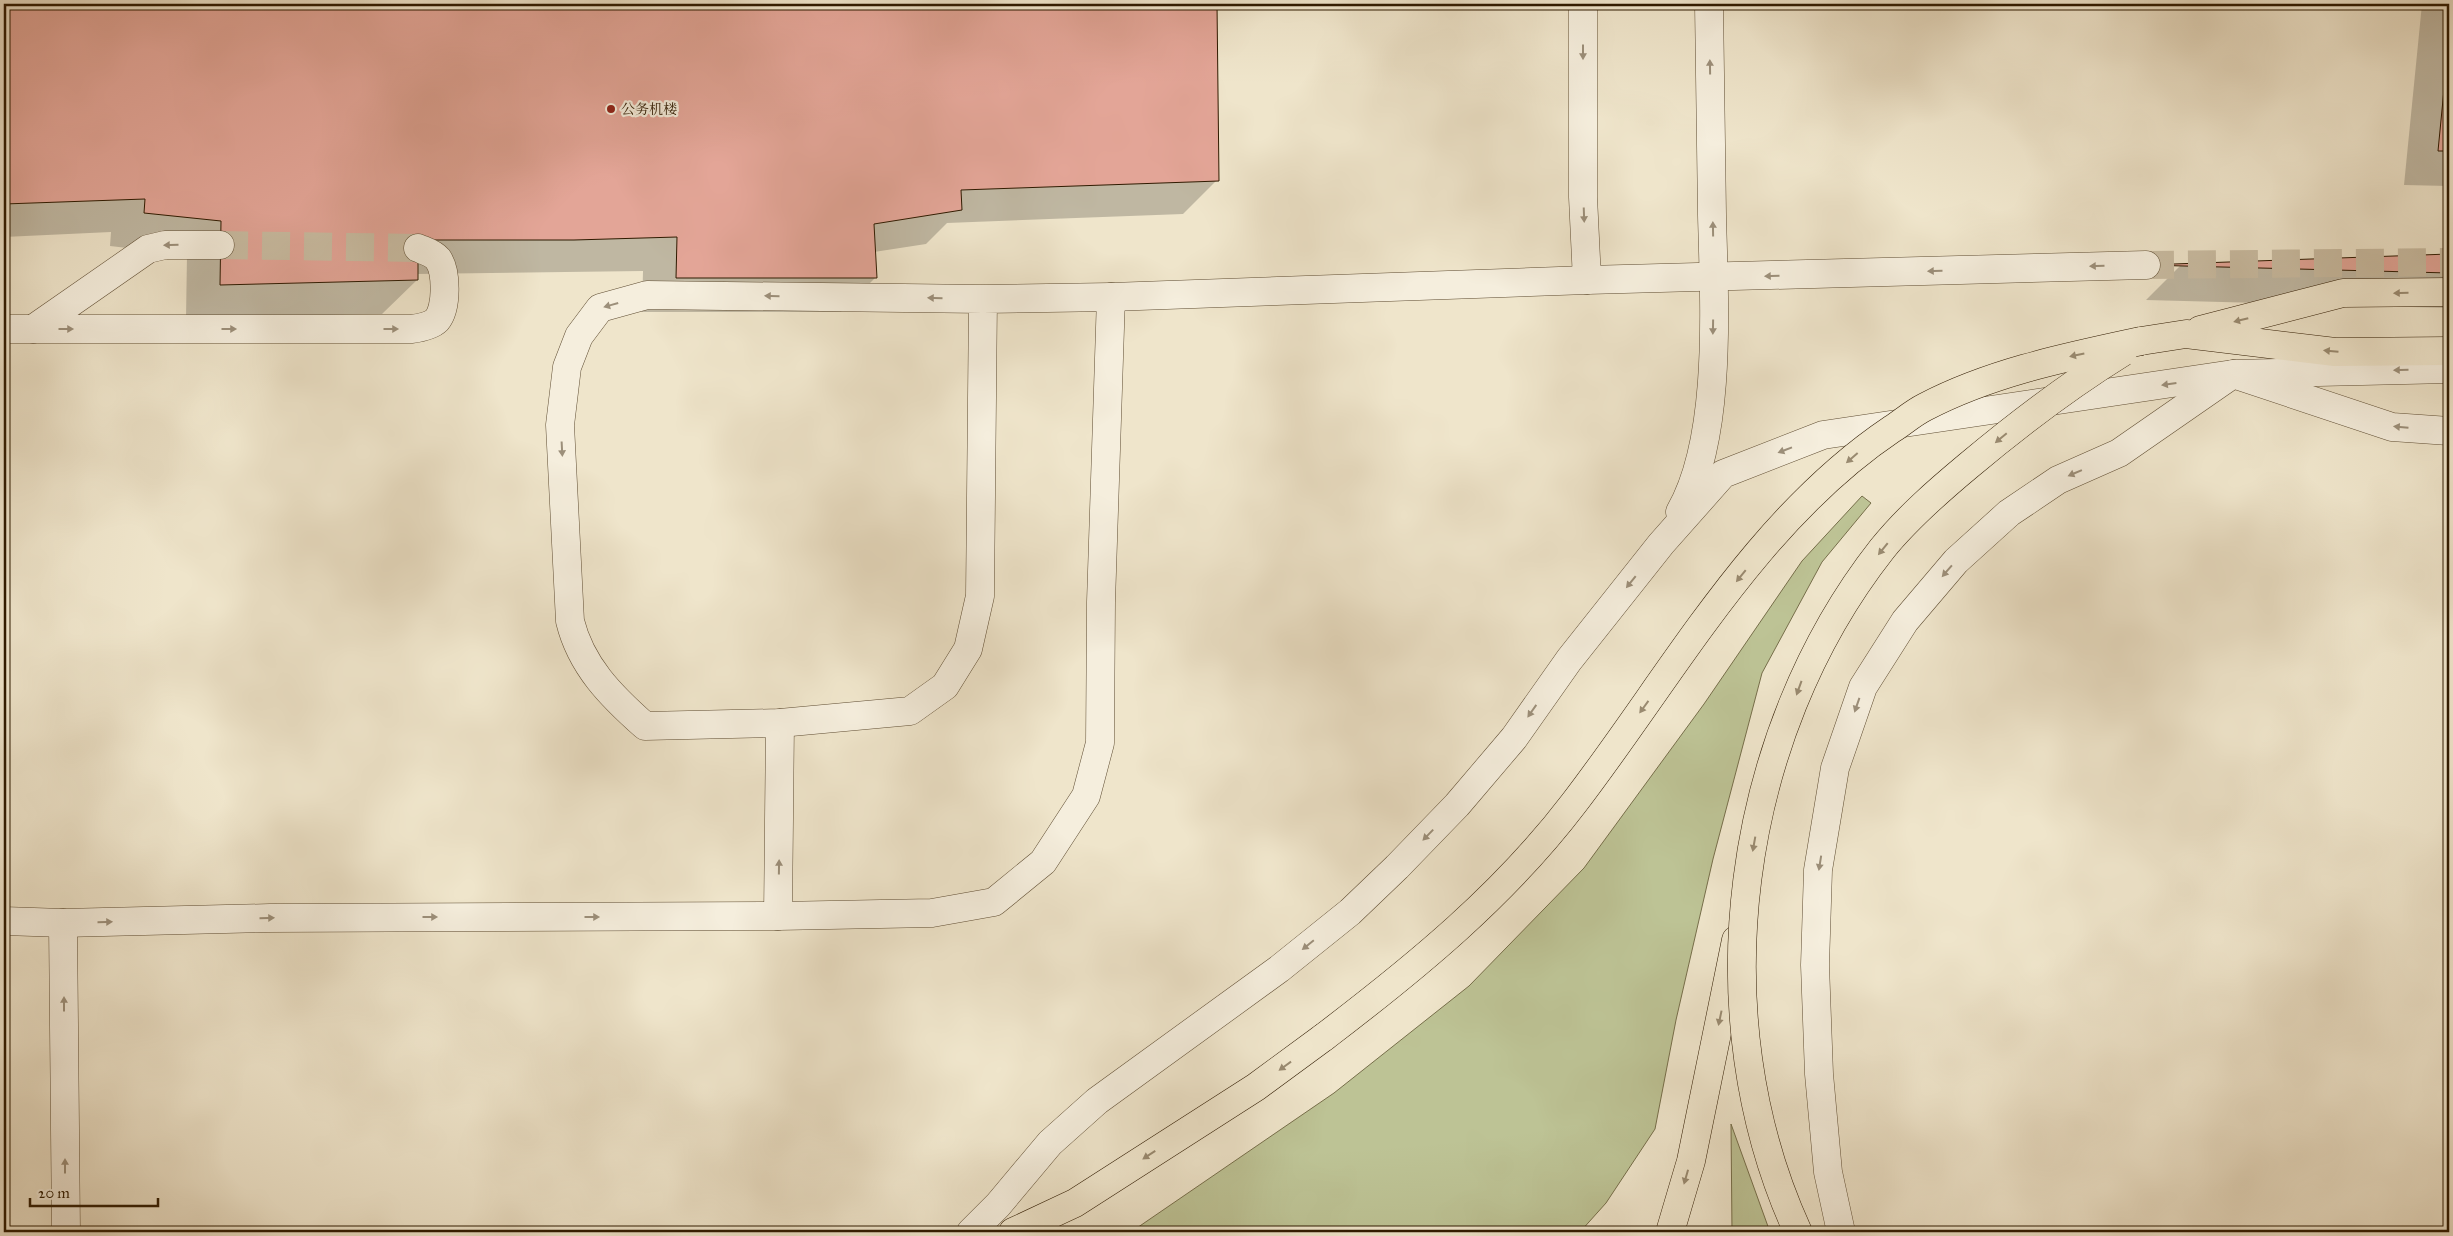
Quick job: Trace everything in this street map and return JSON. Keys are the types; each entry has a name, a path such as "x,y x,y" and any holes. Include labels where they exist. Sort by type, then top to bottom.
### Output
{"main road":[{"path":"1013,1232 1075,1203 1256,1087 1324,1038 1409,972 1475,914 1528,859 1574,804 1729,590 1768,542 1811,494 1866,446 1923,408 1976,384 2046,361 2186,334 2343,294 2449,292"},
{"path":"2186,334 2335,352 2449,351"},
{"path":"1670,1232 1691,1161 1744,902 1757,824 1776,750 1803,678 1837,613 1883,547 1933,495 2015,426 2080,378 2142,341"},
{"path":"1744,902 1740,970 1748,1064 1756,1108 1779,1191 1798,1232"}],"street":[{"path":"1584,4 1583,197 1587,280"},
{"path":"1661,544 1689,497 1707,429 1712,363 1714,278 1709,4"},
{"path":"33,329 148,249 165,245 220,246"},
{"path":"4,329 411,329 436,321 442,308 444,273 438,260 430,252 418,248"},
{"path":"983,299 980,596 968,649 945,686 910,711 780,722 645,726 614,699 599,682 575,642 570,621 560,425 567,367 579,336 600,308 647,295 983,299 1111,297 1587,280 2146,265"},
{"path":"4,922 64,923 270,918 778,916 932,913 994,902 1043,862 1086,796 1100,743 1101,602 1111,297"},
{"path":"971,1232 998,1205 1050,1144 1097,1101 1279,969 1350,912 1397,867 1456,805 1514,738 1569,660 1661,544 1723,474 1823,435 2233,374 2449,369"},
{"path":"2233,374 2392,427 2449,431"},
{"path":"1841,1232 1828,1172 1820,1074 1815,965 1818,870 1835,768 1863,687 1904,620 1956,562 2009,512 2058,480 2120,453 2233,374"},
{"path":"778,916 780,722"},
{"path":"64,923 66,1232"}],"green space":[{"path":"1862,496 1871,503 1822,562 1762,673 1713,859 1676,1020 1655,1129 1606,1203 1580,1232 1131,1232 1334,1093 1469,986 1584,868 1704,704 1802,561"},
{"path":"1731,1124 1770,1232 1732,1232"}],"building":[{"name":"公务机楼","path":"4,4 1217,4 1219,181 961,190 962,210 874,224 877,278 676,278 677,237 574,240 418,240 418,280 220,285 221,221 144,213 145,199 4,204"},
{"path":"2449,38 2449,151 2438,151"},
{"path":"2449,254 2449,273 2146,265"}],"tunnel":[{"path":"220,245 418,248"},
{"path":"2146,265 2449,262"}],"place":[{"name":"公务机楼","path":"611,109"}]}
